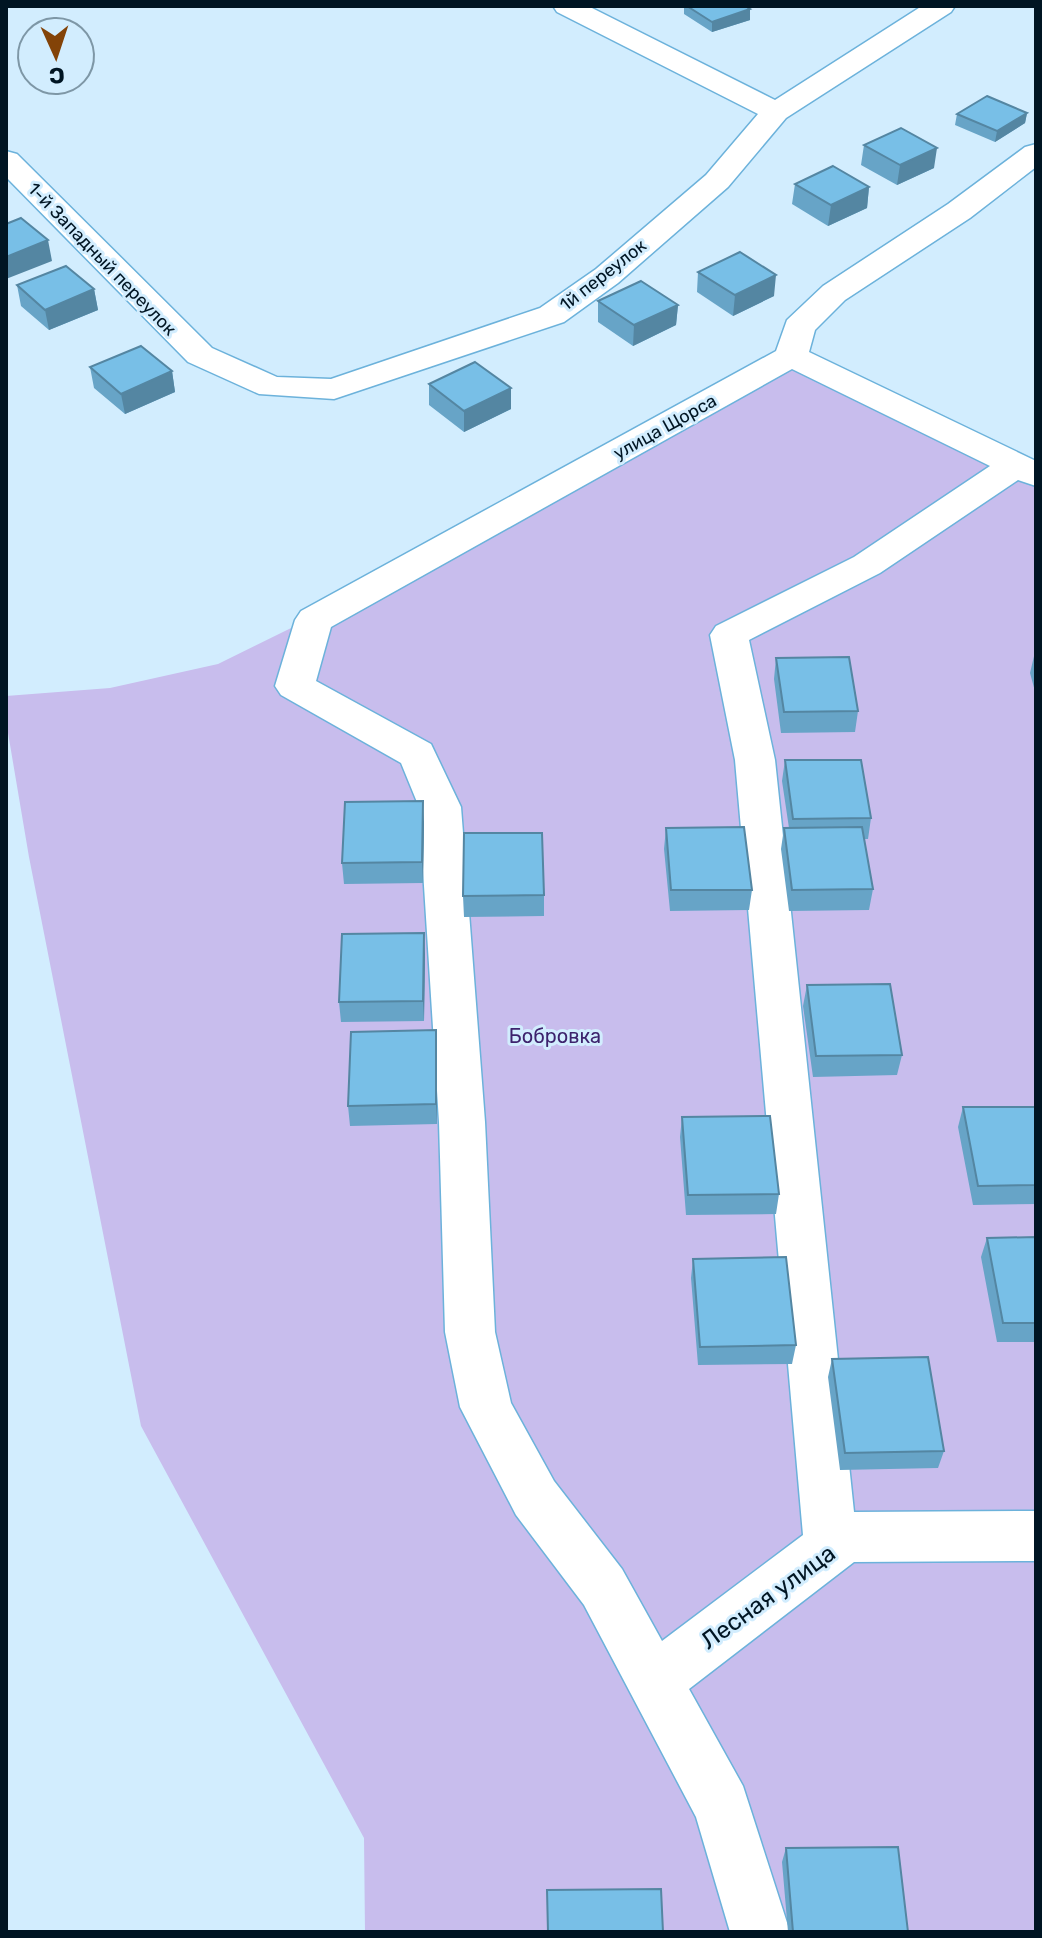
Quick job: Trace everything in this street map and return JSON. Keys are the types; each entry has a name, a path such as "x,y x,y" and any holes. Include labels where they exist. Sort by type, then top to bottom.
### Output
{"street":[{"path":"567,6 776,112"},
{"name":"1й переулок","path":"200,355 271,387 334,389 552,315 607,276 717,181 776,112 941,6"},
{"path":"1026,470 791,356 799,327 834,293 959,211 1036,153"},
{"name":"1-й Западный переулок","path":"6,160 200,355"},
{"name":"улица Щорса","path":"653,1682 603,1587 535,1498 486,1407 470,1332 462,1122 440,807 417,754 295,686 314,620 791,356"},
{"path":"831,1546 798,1230 755,760 729,635 867,565 1026,470"},
{"name":"Лесная улица","path":"653,1682 831,1546 854,1537 1036,1536"},
{"path":"653,1682 722,1807 760,1932"}],"green space":[{"name":"Бобровка","path":"798,356 1036,479 1036,1932 365,1932 364,1838 141,1426 29,857 6,721 6,696 110,688 218,664 474,538"}],"building":[{"path":"687,6 745,6 750,9 712,22"},
{"path":"987,96 1027,113 997,131 957,114"},
{"path":"901,128 937,148 900,165 864,145"},
{"path":"833,166 869,187 831,205 795,184"},
{"path":"21,218 48,240 6,257 6,224"},
{"path":"740,252 776,275 735,295 698,272"},
{"path":"66,266 94,289 45,310 17,285"},
{"path":"641,281 678,305 634,325 598,301"},
{"path":"141,346 172,371 121,394 90,367"},
{"path":"475,362 511,388 464,411 429,384"},
{"path":"849,657 858,711 784,712 776,658"},
{"path":"785,760 861,760 871,818 793,819"},
{"path":"423,801 422,862 342,863 345,802"},
{"path":"744,827 752,890 671,890 666,828"},
{"path":"862,827 873,889 792,890 784,828"},
{"path":"464,833 542,833 544,895 463,896"},
{"path":"424,933 423,1001 339,1002 342,934"},
{"path":"890,984 902,1055 816,1056 807,985"},
{"path":"436,1030 436,1104 348,1106 351,1032"},
{"path":"963,1107 1036,1107 1036,1185 978,1186"},
{"path":"770,1116 779,1194 688,1195 682,1117"},
{"path":"1036,1237 1036,1323 1003,1323 987,1238"},
{"path":"786,1257 796,1345 700,1347 693,1259"},
{"path":"928,1357 944,1451 845,1453 832,1359"},
{"path":"898,1847 908,1932 793,1932 786,1848"},
{"path":"661,1889 663,1932 548,1932 547,1890"}]}
